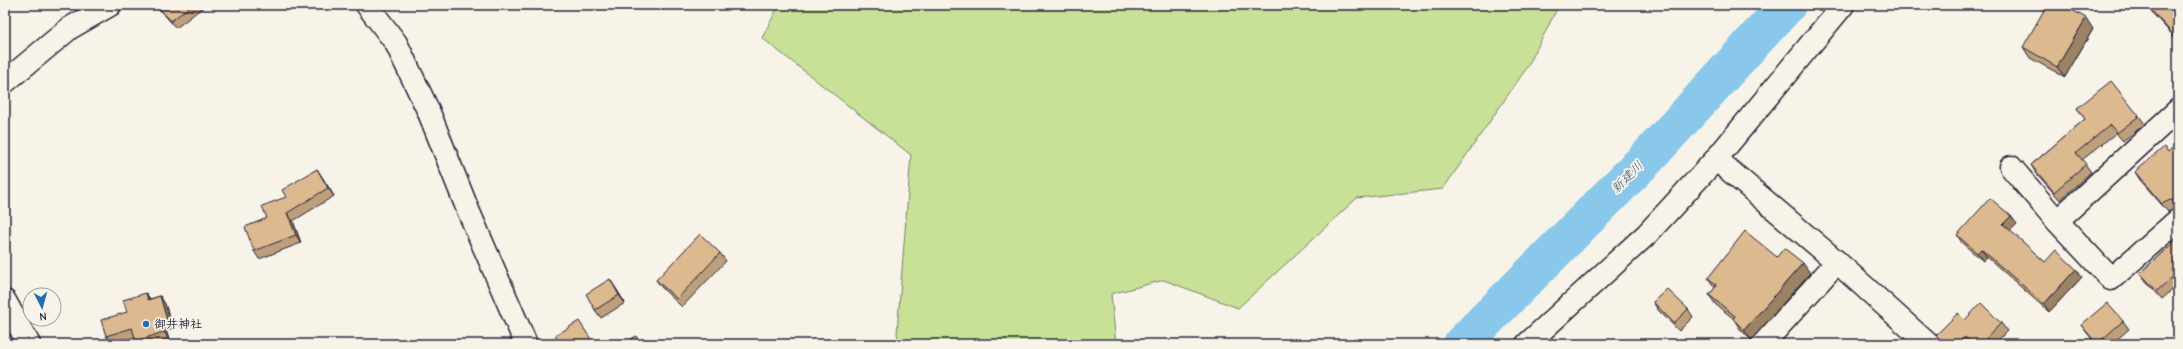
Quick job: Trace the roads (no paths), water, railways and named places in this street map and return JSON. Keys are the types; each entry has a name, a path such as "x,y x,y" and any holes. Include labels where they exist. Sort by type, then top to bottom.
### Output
{"street":[{"path":"5,82 70,28 110,5"},
{"path":"367,5 396,43 428,110 468,210 526,344"},
{"path":"1527,344 1647,234 1716,159 1843,5"},
{"path":"2057,220 2178,110"},
{"path":"1716,159 1837,262 1928,344"},
{"path":"2011,167 2111,279 2178,220"},
{"path":"1763,344 1837,262"},
{"path":"8,312 29,344"}],"waterway":[{"name":"新建川","path":"1462,344 1647,158 1787,5"}],"place":[{"name":"御井神社","path":"146,324"}]}
